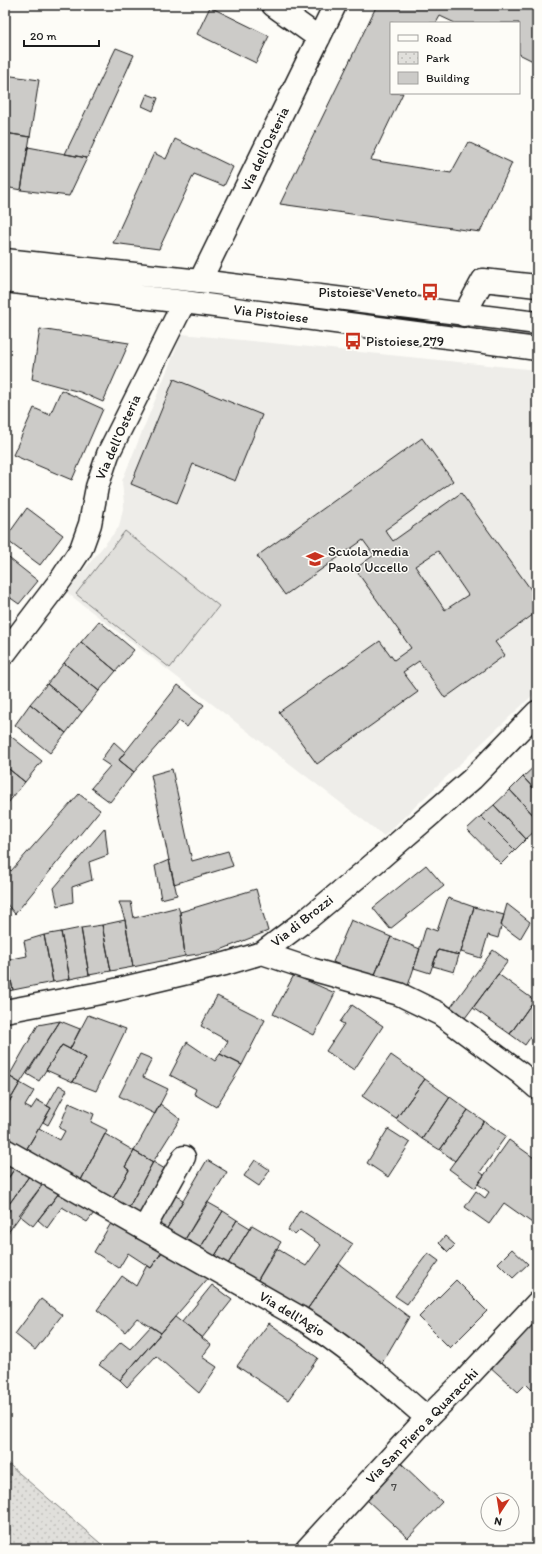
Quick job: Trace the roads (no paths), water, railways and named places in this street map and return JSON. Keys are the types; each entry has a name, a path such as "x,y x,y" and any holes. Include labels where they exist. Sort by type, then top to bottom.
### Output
{"street":[{"path":"273,5 319,38"},
{"name":"Via dell'Osteria","path":"200,281 335,5"},
{"name":"Via Pistoiese","path":"5,260 200,281 537,323"},
{"path":"464,315 483,280 537,286"},
{"name":"Via Pistoiese","path":"5,281 184,302 537,349"},
{"name":"Via dell'Osteria","path":"5,652 62,578 81,549 90,524 96,487 108,454 184,302"},
{"name":"Via di Brozzi","path":"5,1011 111,991 225,964 262,953 311,916 466,784 537,712"},
{"path":"262,953 306,968 399,994 440,1014 520,1073 537,1088"},
{"name":"Via dell'Agio","path":"5,1150 323,1332 382,1378 427,1418"},
{"path":"144,1229 184,1157"},
{"name":"Via San Piero a Quaracchi","path":"307,1549 427,1418 464,1382 537,1303"}],"place":[{"name":"Pistoiese Veneto","path":"430,292"},
{"name":"Pistoiese 279","path":"353,341"},
{"name":"Scuola media Paolo Uccello","path":"315,559"}]}
